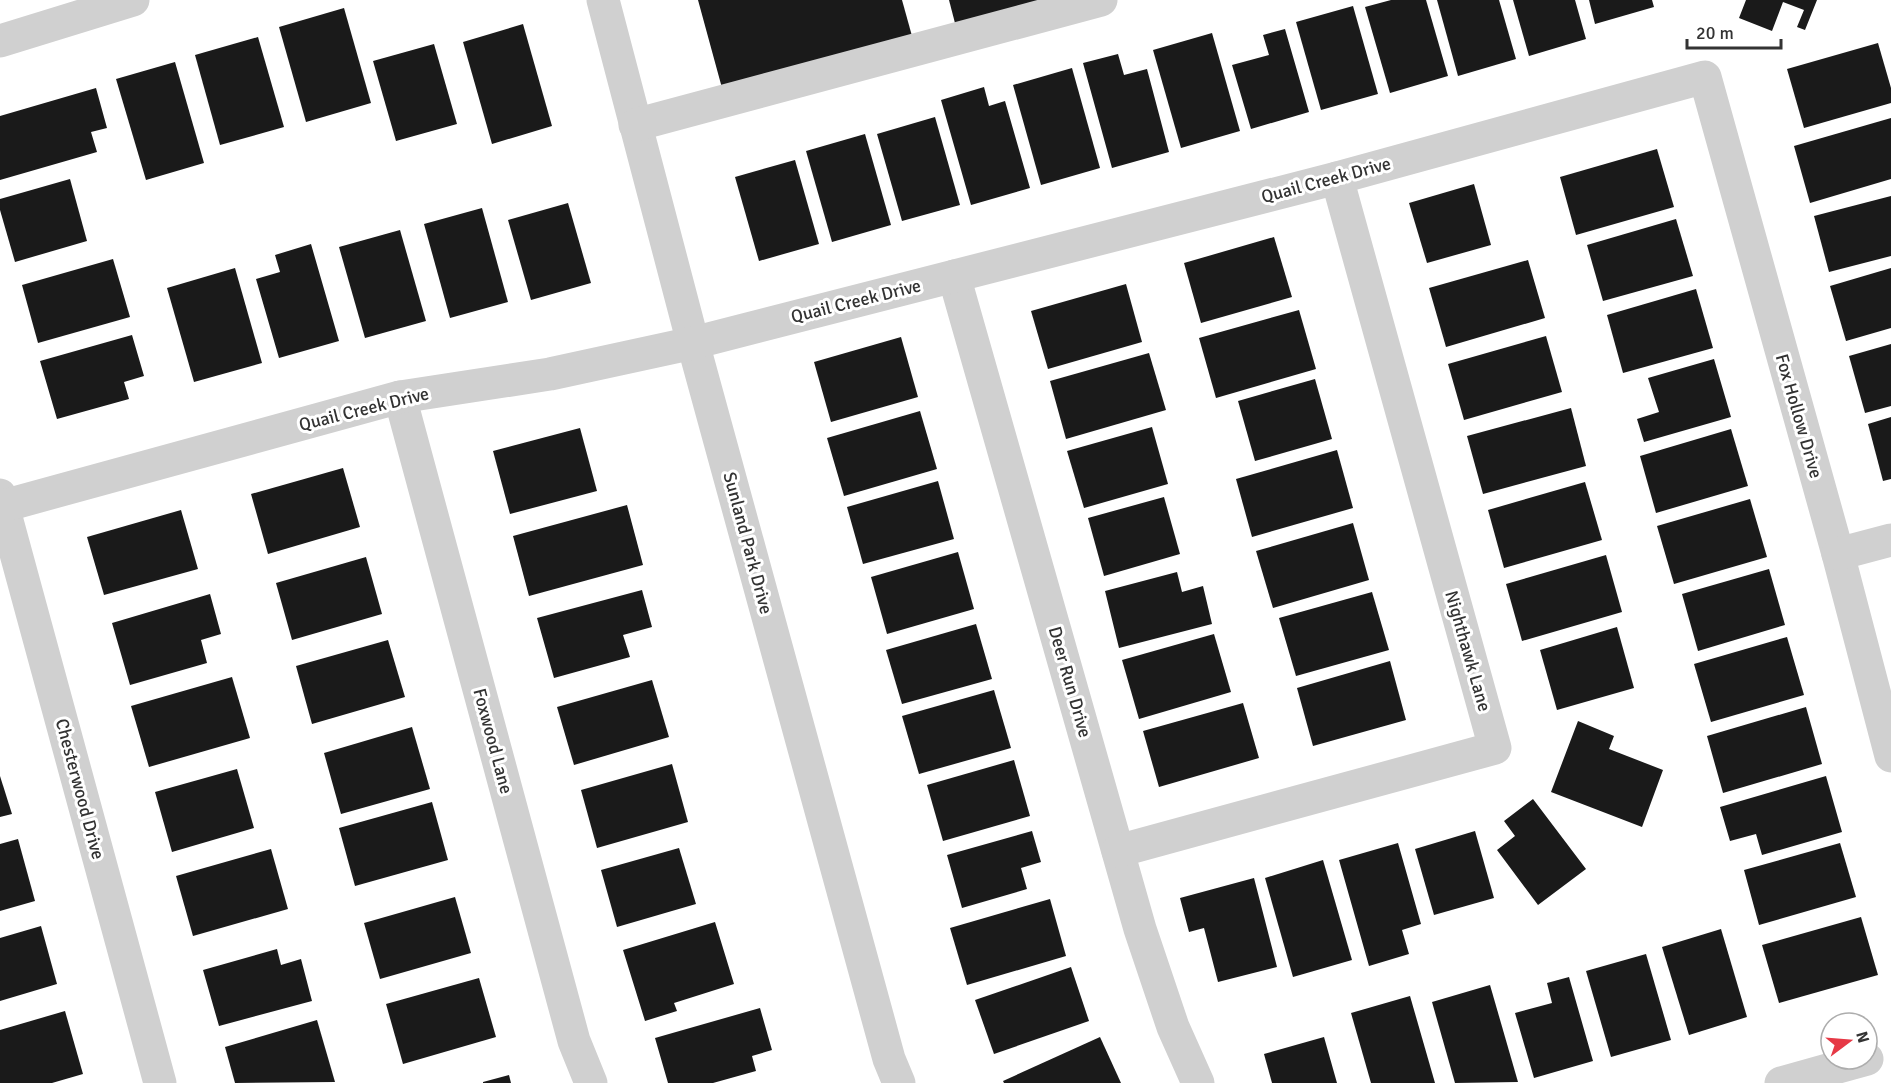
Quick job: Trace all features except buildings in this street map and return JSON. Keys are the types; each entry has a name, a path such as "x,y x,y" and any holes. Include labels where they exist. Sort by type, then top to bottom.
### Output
{"street":[{"path":"0,41 133,0"},
{"name":"Sunland Park Drive","path":"603,0 693,343 889,1059 899,1083"},
{"path":"635,124 1101,0"},
{"name":"Quail Creek Drive","path":"2,501 400,397 550,374 693,343 1336,178 1705,77"},
{"name":"Fox Hollow Drive","path":"1705,77 1838,554 1891,756"},
{"name":"Nighthawk Lane","path":"1118,851 1495,748 1336,178"},
{"name":"Deer Run Drive","path":"954,276 1140,928 1173,1027 1198,1083"},
{"name":"Foxwood Lane","path":"400,397 574,1041 591,1083"},
{"name":"Chesterwood Drive","path":"2,501 160,1083"},
{"path":"1838,554 1891,540"},
{"path":"1781,1083 1824,1071"}]}
